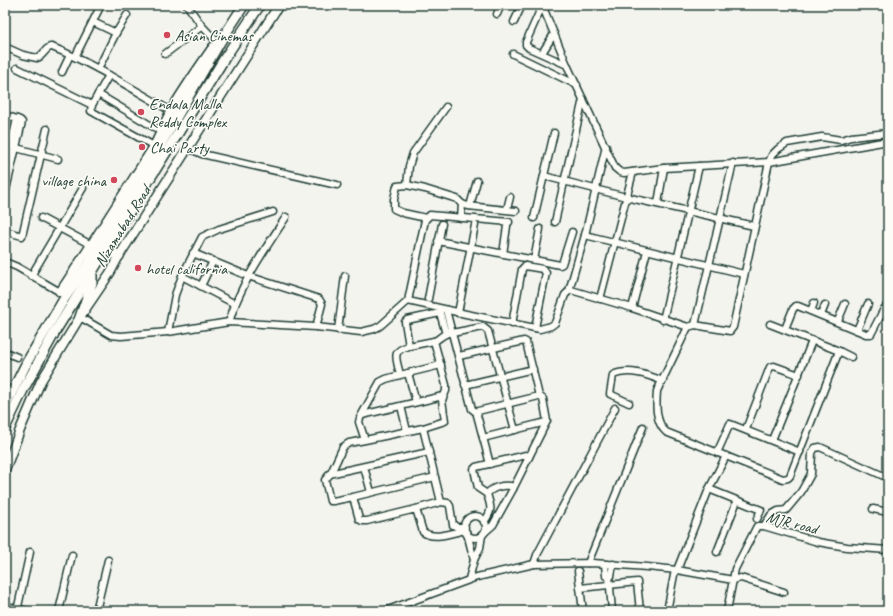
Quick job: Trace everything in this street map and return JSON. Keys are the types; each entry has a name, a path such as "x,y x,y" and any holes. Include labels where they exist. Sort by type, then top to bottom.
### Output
{"highway":[{"name":"Nizamabad Road","path":"5,406 62,295 139,182 218,43 244,5"},
{"name":"Nizamabad Road","path":"5,428 23,390 56,330 220,66 260,5"},
{"path":"107,249 120,256"},
{"path":"80,317 92,283 92,272"},
{"path":"49,310 62,295"}],"main road":[{"name":"Nizamabad Road","path":"94,247 162,132 171,111 186,86 218,43 239,5"},
{"name":"Nizamabad Road","path":"5,470 41,381 80,317 107,279 120,256 279,5"}],"street":[{"path":"62,72 93,22 101,5"},
{"path":"186,5 202,26 218,43"},
{"path":"496,14 501,5"},
{"path":"514,22 522,5"},
{"path":"542,6 583,99 618,171 624,173 664,168 769,162 888,141"},
{"path":"542,6 526,45 529,48 568,65"},
{"path":"98,69 127,15"},
{"path":"93,22 116,33"},
{"path":"165,54 202,26"},
{"path":"542,54 554,34"},
{"path":"5,47 33,58 42,56 50,47 73,56 98,69 171,111"},
{"path":"513,54 577,85"},
{"path":"17,68 92,106"},
{"path":"109,76 90,110 92,113 154,146"},
{"path":"98,94 162,132"},
{"path":"555,222 583,99"},
{"path":"407,185 409,166 413,153 446,107"},
{"path":"5,115 17,119 5,170"},
{"path":"5,231 22,236 47,129"},
{"path":"534,218 554,132"},
{"path":"569,291 632,308 663,320 688,327 695,325 725,331 731,330 754,226 772,155 778,148 787,143 822,137 838,141 851,137 888,133"},
{"path":"408,301 458,313 466,317 535,328 547,328 555,323 565,295 569,291 585,235 606,146"},
{"path":"10,147 58,159"},
{"path":"5,190 10,147"},
{"path":"188,148 202,154 338,185"},
{"path":"695,325 733,164"},
{"path":"663,320 699,166"},
{"path":"658,204 664,168"},
{"path":"600,299 633,172"},
{"path":"544,176 688,212 754,226"},
{"path":"470,206 477,182"},
{"path":"503,254 508,224 430,215 426,218 403,213 394,209 393,206 396,188 398,186 407,185 457,199 462,204 470,206 516,210"},
{"path":"31,276 83,188"},
{"path":"507,209 510,196"},
{"path":"461,218 462,204"},
{"path":"168,332 175,295 182,276 202,237 273,212"},
{"path":"229,322 235,304 248,276 286,217"},
{"path":"41,218 94,247"},
{"path":"80,317 111,335 121,336 168,332 229,322 316,327 361,332 374,329 380,326 408,301 419,242 426,218"},
{"path":"428,300 442,224"},
{"path":"458,313 475,225"},
{"path":"534,260 540,229"},
{"path":"438,241 561,264 572,232"},
{"path":"585,235 744,274"},
{"path":"632,308 647,251"},
{"path":"193,253 248,276 319,298 322,304 316,327"},
{"path":"5,262 17,267 62,295"},
{"path":"201,286 213,262"},
{"path":"512,324 522,269 525,266 543,269 546,273 535,328"},
{"path":"182,276 235,304"},
{"path":"338,330 345,276"},
{"path":"811,311 814,303"},
{"path":"838,322 845,304"},
{"path":"857,330 868,304"},
{"path":"821,315 825,305"},
{"path":"785,329 794,307 798,306 866,334 871,334 884,309 888,305"},
{"path":"446,310 449,333"},
{"path":"409,346 404,325 405,322 407,320 440,313 459,356 472,409 477,413 490,464"},
{"path":"770,324 840,351 851,357"},
{"path":"400,375 396,355 400,348 434,341 449,333 483,327 488,331 515,430"},
{"path":"688,327 658,391 656,402 661,427 666,432 783,479 790,476 840,351"},
{"path":"434,341 446,385 446,391 442,400 445,421 423,428 349,443 343,447 325,480 330,500 333,501 435,477"},
{"path":"353,497 359,519 362,521 441,502 448,503 450,506 454,525 466,530 472,537 479,537 494,525 547,418 543,399 539,396 526,342 524,341 459,356"},
{"path":"772,440 812,341"},
{"path":"5,352 17,357"},
{"path":"365,440 359,422 380,382 400,375 441,365"},
{"path":"746,429 770,367 774,366 799,375"},
{"path":"466,385 533,369"},
{"path":"408,373 416,402"},
{"path":"629,403 610,395 609,392 613,375 618,373 638,373 646,374 662,381"},
{"path":"362,415 443,396"},
{"path":"477,413 478,411 539,396"},
{"path":"401,406 407,431"},
{"path":"534,564 537,555 615,408"},
{"path":"483,438 546,422"},
{"path":"717,452 730,424 746,429 800,452"},
{"path":"588,563 643,427"},
{"path":"423,428 441,502"},
{"path":"764,526 771,515 778,511 786,510 802,492 811,474 813,450 818,447 888,478"},
{"path":"329,474 429,452"},
{"path":"484,522 491,509 487,494 478,488 473,471 476,467 525,455 529,457"},
{"path":"667,611 676,570 709,489 726,456"},
{"path":"364,467 371,492"},
{"path":"487,494 495,488 510,486 513,489"},
{"path":"709,489 761,510 757,520"},
{"path":"717,552 737,501"},
{"path":"416,509 423,532 426,534 444,535 466,530"},
{"path":"873,509 888,512"},
{"path":"469,579 486,526 480,518 473,517 467,520 466,530 474,560"},
{"name":"MJR road","path":"727,611 735,569 756,527 759,525 818,542 847,547 888,550"},
{"path":"18,610 30,552"},
{"path":"60,611 72,555"},
{"path":"96,611 108,560"},
{"path":"385,611 477,576 534,564 613,564 676,570 733,580 741,578 784,592"},
{"path":"605,564 606,576 609,576"},
{"path":"612,611 609,576 611,576 613,564"},
{"path":"578,571 583,611"},
{"path":"580,588 637,582 640,611"},
{"path":"5,606 27,611"}],"place":[{"name":"Asian Cinemas","path":"167,35"},
{"name":"Endala Malla Reddy Complex","path":"141,112"},
{"name":"Chai Party","path":"142,147"},
{"name":"village china","path":"114,180"},
{"name":"hotel california","path":"138,268"}]}
